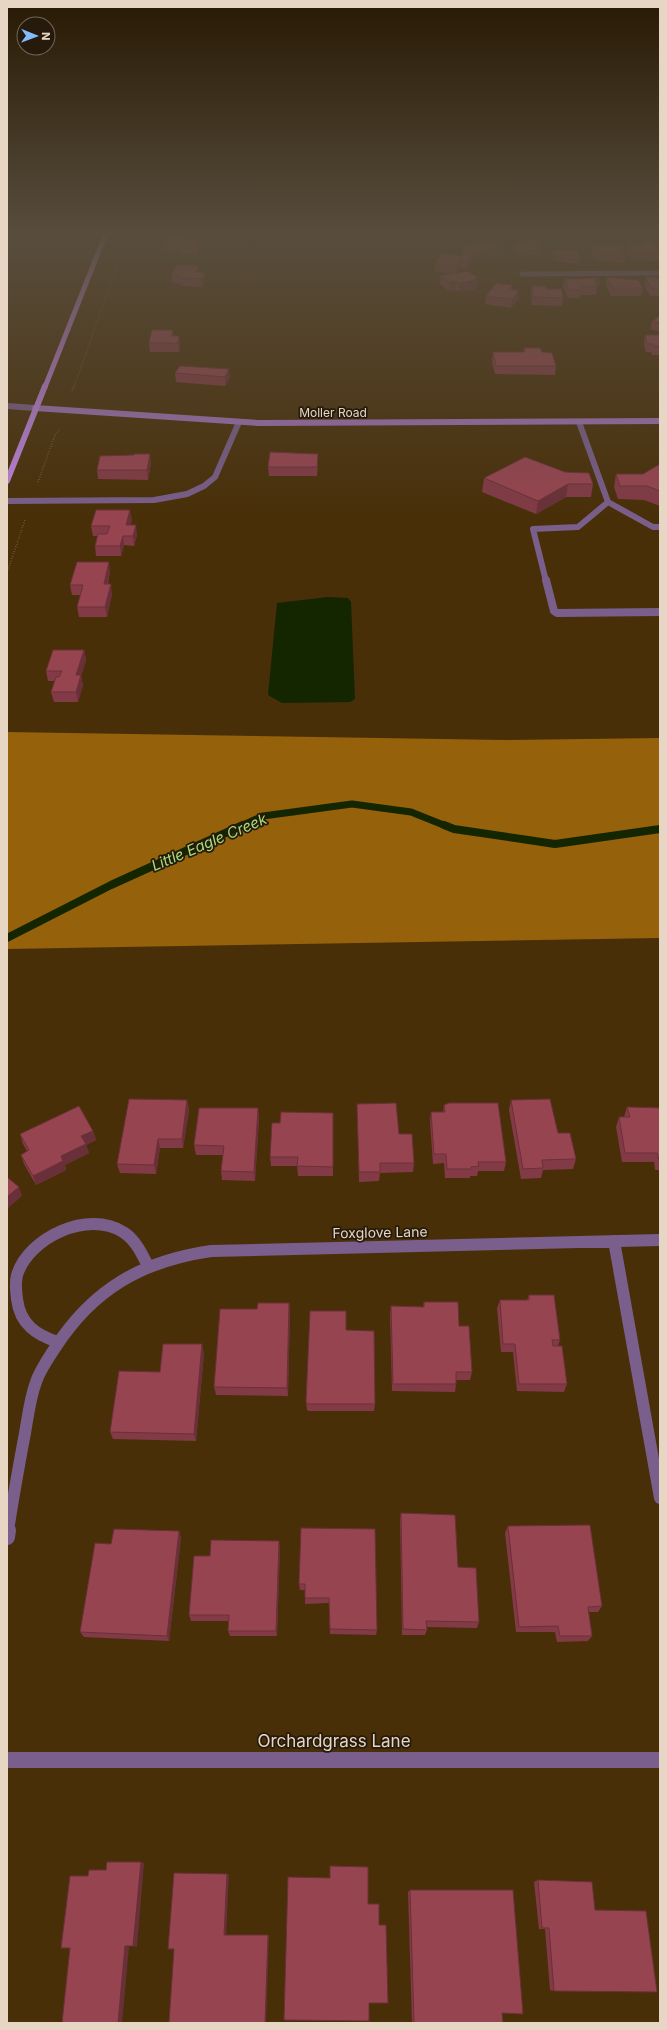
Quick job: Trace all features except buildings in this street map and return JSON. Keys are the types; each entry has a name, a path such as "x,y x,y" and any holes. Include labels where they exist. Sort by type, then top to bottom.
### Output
{"main road":[{"path":"7,481 68,328"}],"street":[{"name":"Moller Road","path":"7,406 239,422 660,421"},
{"path":"7,501 154,500 186,494 204,486 216,477 239,422"},
{"path":"579,422 608,502 653,527 660,527"},
{"path":"608,502 578,527 533,529 554,610 557,613 660,612"},
{"path":"58,1342 36,1333 20,1315 16,1293 18,1274 31,1252 38,1246 57,1232 66,1228 100,1225 123,1232 142,1254 148,1266"},
{"name":"Foxglove Lane","path":"7,1537 35,1383 67,1327 91,1301 120,1280 148,1266 177,1256 211,1251 660,1240"},
{"path":"614,1241 660,1498"},
{"name":"Orchardgrass Lane","path":"7,1760 660,1760"}],"shaded area":[{"path":"328,597 348,598 351,602 355,699 350,702 282,703 268,695 277,603"},
{"path":"7,732 505,740 660,738 660,938 7,949"}],"waterway":[{"name":"Little Eagle Creek","path":"241,826 263,816 352,804 411,812 446,826"},
{"name":"Little Eagle Creek","path":"7,938 111,885 243,825"},
{"name":"Little Eagle Creek","path":"444,825 454,829 555,844 660,829"}]}
